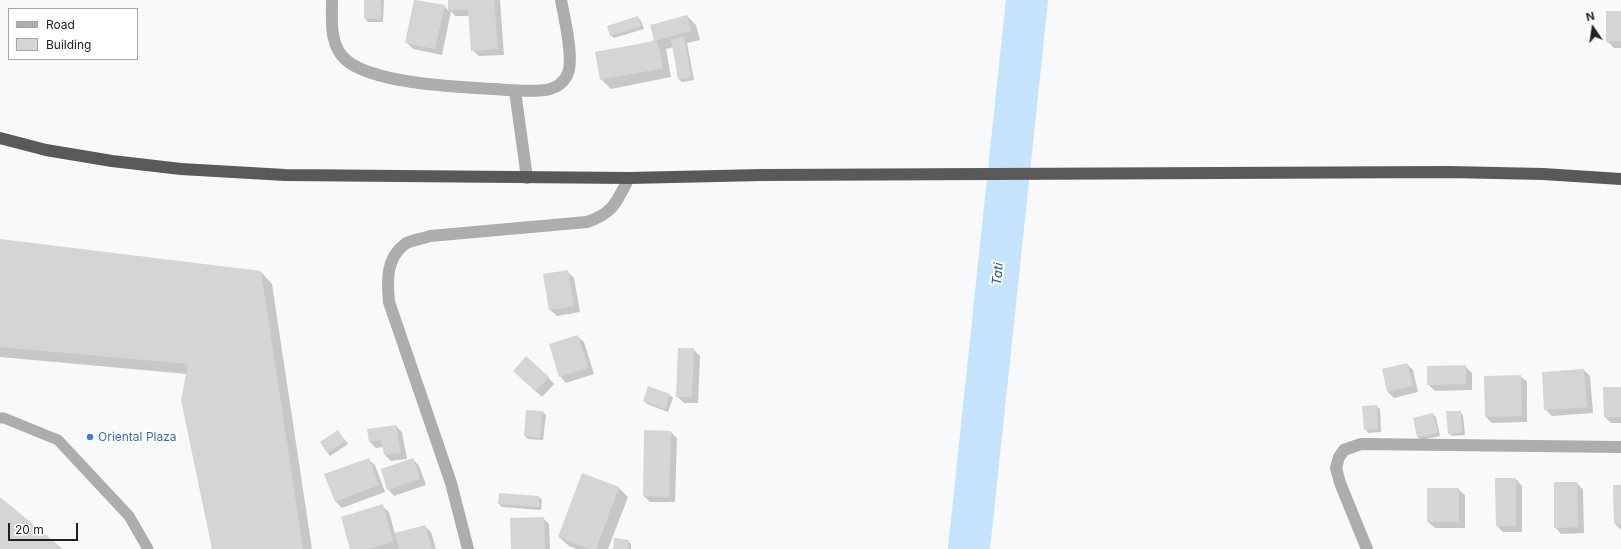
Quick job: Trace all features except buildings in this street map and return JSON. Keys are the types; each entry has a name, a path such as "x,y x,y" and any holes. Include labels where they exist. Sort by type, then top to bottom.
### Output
{"highway":[{"path":"0,138 46,150 112,161 181,169 285,175 629,178 762,175 1449,172 1543,174 1621,179"}],"street":[{"path":"332,0 332,24 336,45 345,60 363,70 407,81 447,87 515,90 549,89 561,85 568,76 570,64 561,0"},
{"path":"515,90 527,178"},
{"path":"468,549 451,483 389,302 386,278 393,256 406,243 430,236 587,222 602,217 614,206 629,178"},
{"path":"1367,549 1340,483 1336,468 1339,457 1344,450 1361,444 1621,447"}],"lane":[{"path":"0,418 4,418 58,440 129,516 148,549"}],"waterway":[{"name":"Tati","path":"969,549 1027,0"}],"place":[{"name":"Oriental Plaza","path":"90,437"}]}
